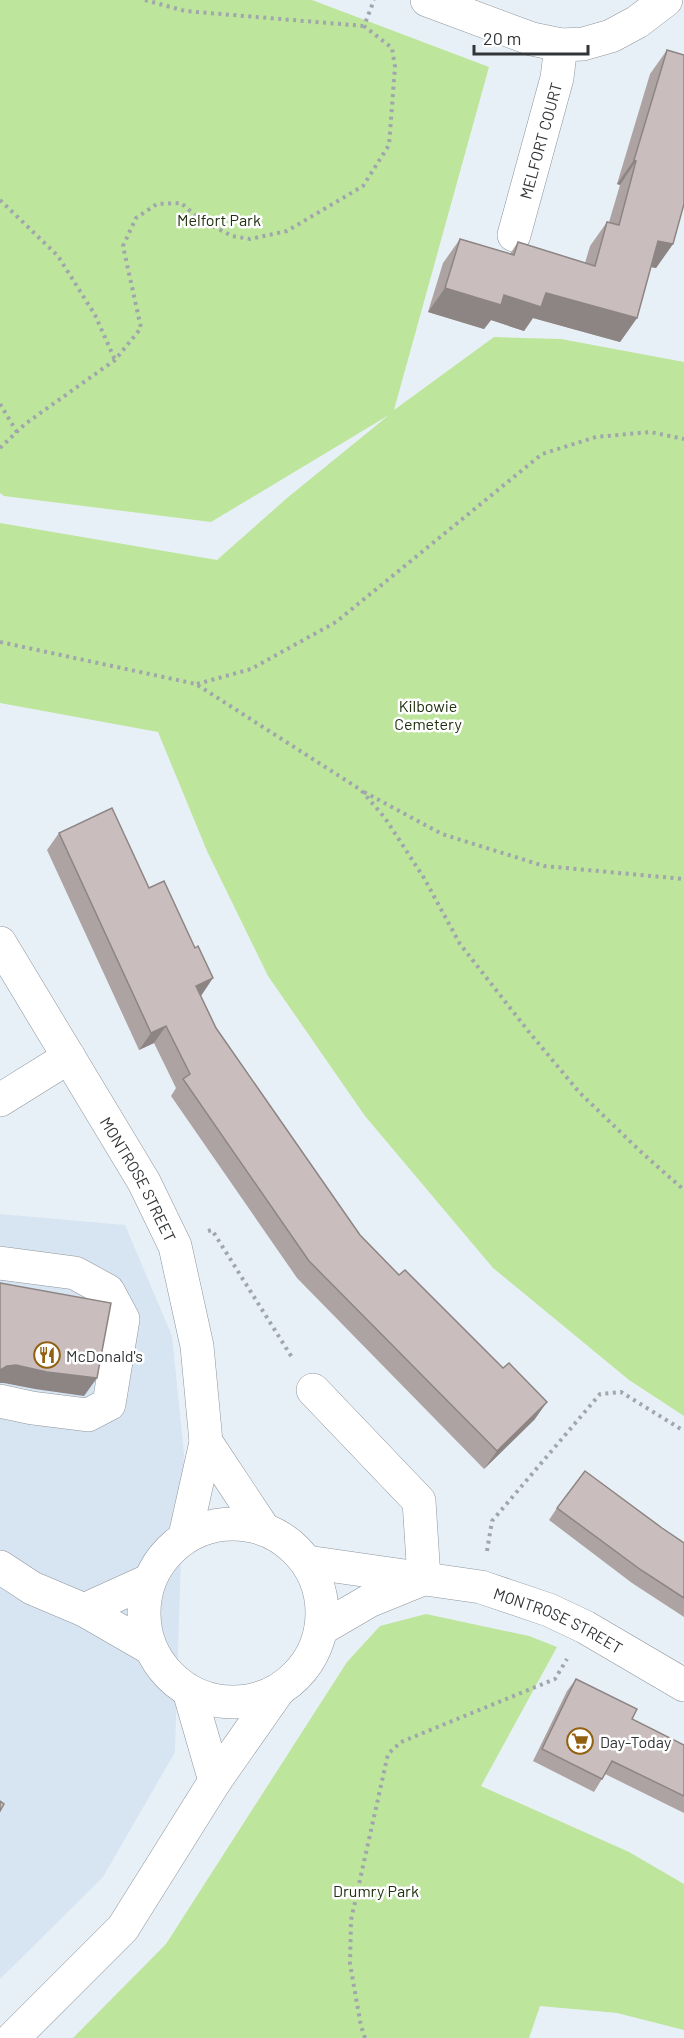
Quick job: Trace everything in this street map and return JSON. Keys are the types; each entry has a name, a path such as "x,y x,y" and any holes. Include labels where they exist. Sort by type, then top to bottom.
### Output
{"street":[{"path":"427,0 532,39 561,45 583,44 611,36 637,22 666,0"},
{"name":"MELFORT COURT","path":"513,236 557,78 561,45"},
{"name":"MONTROSE STREET","path":"0,943 144,1182 175,1246 197,1346 206,1442 185,1536"},
{"path":"0,1100 69,1057"},
{"path":"0,1263 75,1273 108,1291 123,1319 109,1404 88,1415 32,1408 0,1401"},
{"path":"313,1390 419,1501 424,1578 369,1601 321,1629"},
{"name":"MONTROSE STREET","path":"206,1442 263,1528"},
{"path":"13,2038 123,1928 215,1781 278,1691 298,1674 313,1653 321,1629 321,1594 307,1562 295,1547 280,1536 263,1528 237,1523 210,1525 185,1536 163,1556 148,1581 143,1604 144,1627 150,1648 160,1665 173,1680 189,1691 218,1701 249,1701 278,1691"},
{"name":"MONTROSE STREET","path":"307,1562 481,1587 549,1610 585,1627 684,1685"},
{"path":"0,1567 32,1588 84,1610 150,1648"},
{"path":"84,1610 148,1581"},
{"path":"189,1691 215,1781"}],"path":[{"path":"0,448 25,424 115,360 141,328 123,246 136,218 157,204 181,203 201,220 232,236 250,239 287,231 363,186 389,145 395,67 392,48 364,26 185,11 145,0"},
{"path":"364,26 374,0"},
{"path":"0,201 58,256 95,315 115,360"},
{"path":"0,404 17,432"},
{"path":"196,684 251,669 336,621 542,454 596,437 650,432 684,439"},
{"path":"0,642 196,684 361,790 442,834 544,866 684,879"},
{"path":"361,790 385,818 424,878 460,944 529,1032 579,1092 684,1190"},
{"path":"175,1246 212,1230 313,1390"},
{"path":"481,1587 492,1521 600,1394 621,1392 684,1431"},
{"path":"365,2038 350,1964 351,1920 388,1754 401,1742 555,1679 585,1627"}],"shaded area":[{"path":"0,1214 125,1225 172,1336 184,1454 175,1752 103,1877 0,1979"}],"green space":[{"name":"Kilbowie Cemetery","path":"0,0 312,0 489,67 394,410 494,337 561,339 684,362 684,1416 629,1380 493,1268 365,1116 268,976 207,851 158,732 0,703 0,523 217,560 287,498 389,415 211,522 4,496 0,493"},
{"name":"Drumry Park","path":"426,1614 529,1636 557,1647 481,1786 629,1852 684,1884 684,2030 617,2013 540,2006 529,2038 73,2038 166,1944 347,1662 380,1626"}],"building":[{"path":"667,50 684,55 684,204 673,244 658,241 637,318 546,293 541,307 504,295 501,305 445,288 460,239 514,255 518,242 595,266 607,222 619,225 636,161 634,160"},
{"path":"112,808 149,888 164,881 195,948 198,946 213,978 196,986 216,1028 360,1235 399,1275 405,1270 503,1368 509,1363 547,1402 497,1451 309,1261 183,1079 190,1074 166,1026 151,1033 59,833"},
{"name":"McDonald's","path":"0,1283 111,1303 97,1378 47,1372 16,1365 0,1370"},
{"path":"585,1471 684,1543 684,1598 641,1570 557,1508"},
{"path":"576,1679 637,1709 632,1719 684,1745 684,1796 612,1761 602,1779 542,1749"}],"place":[{"name":"McDonald's","path":"47,1355"},
{"name":"Day-Today","path":"580,1741"}],"park label":[{"name":"Melfort Park","path":"219,219"}]}
